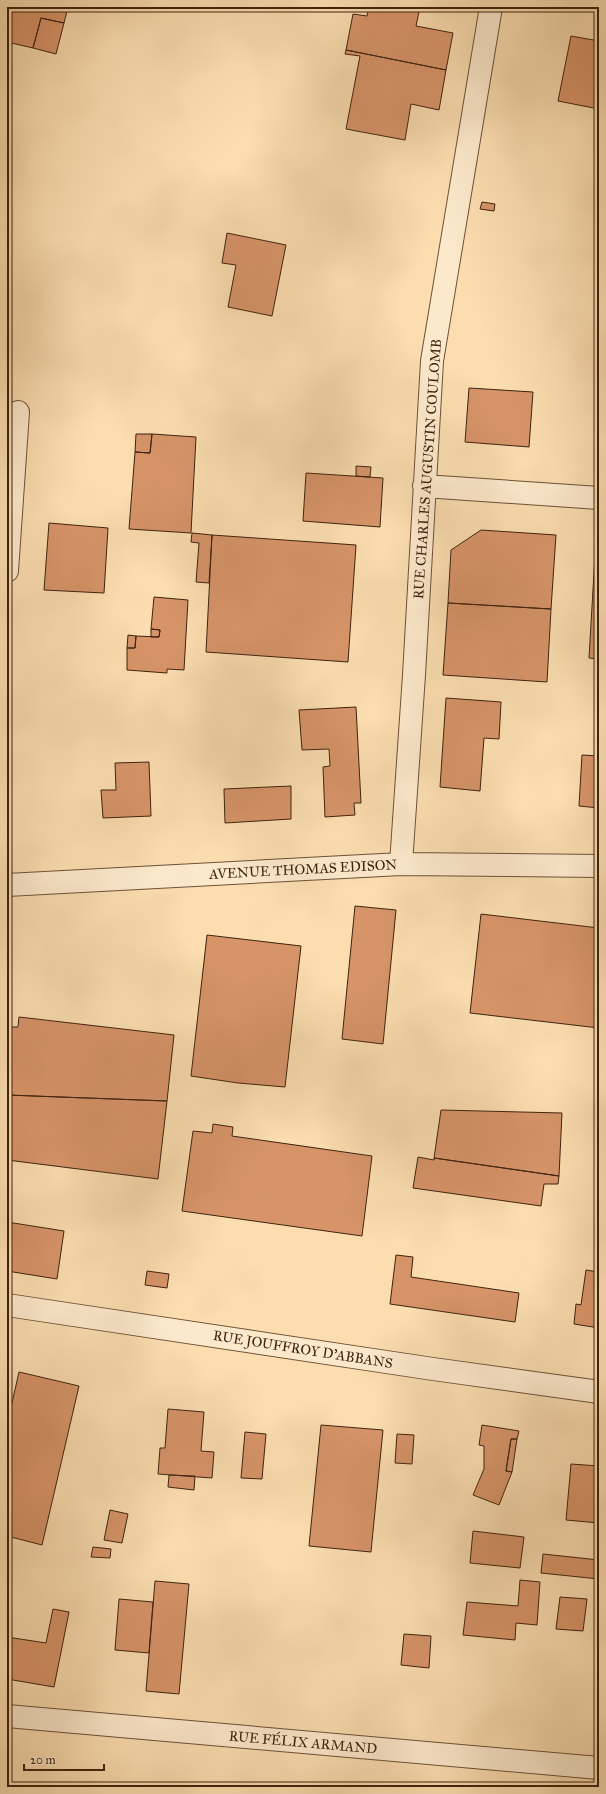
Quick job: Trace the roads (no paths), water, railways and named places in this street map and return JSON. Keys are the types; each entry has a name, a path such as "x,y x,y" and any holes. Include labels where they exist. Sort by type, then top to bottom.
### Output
{"street":[{"name":"RUE CHARLES AUGUSTIN COULOMB","path":"401,864 414,675 432,361 491,7"},
{"path":"7,570 18,412"},
{"path":"424,486 599,498"},
{"name":"AVENUE THOMAS EDISON","path":"7,885 401,864 599,866"},
{"name":"RUE JOUFFROY D'ABBANS","path":"7,1305 433,1369 599,1392"},
{"name":"RUE FÉLIX ARMAND","path":"7,1716 599,1768"}]}
